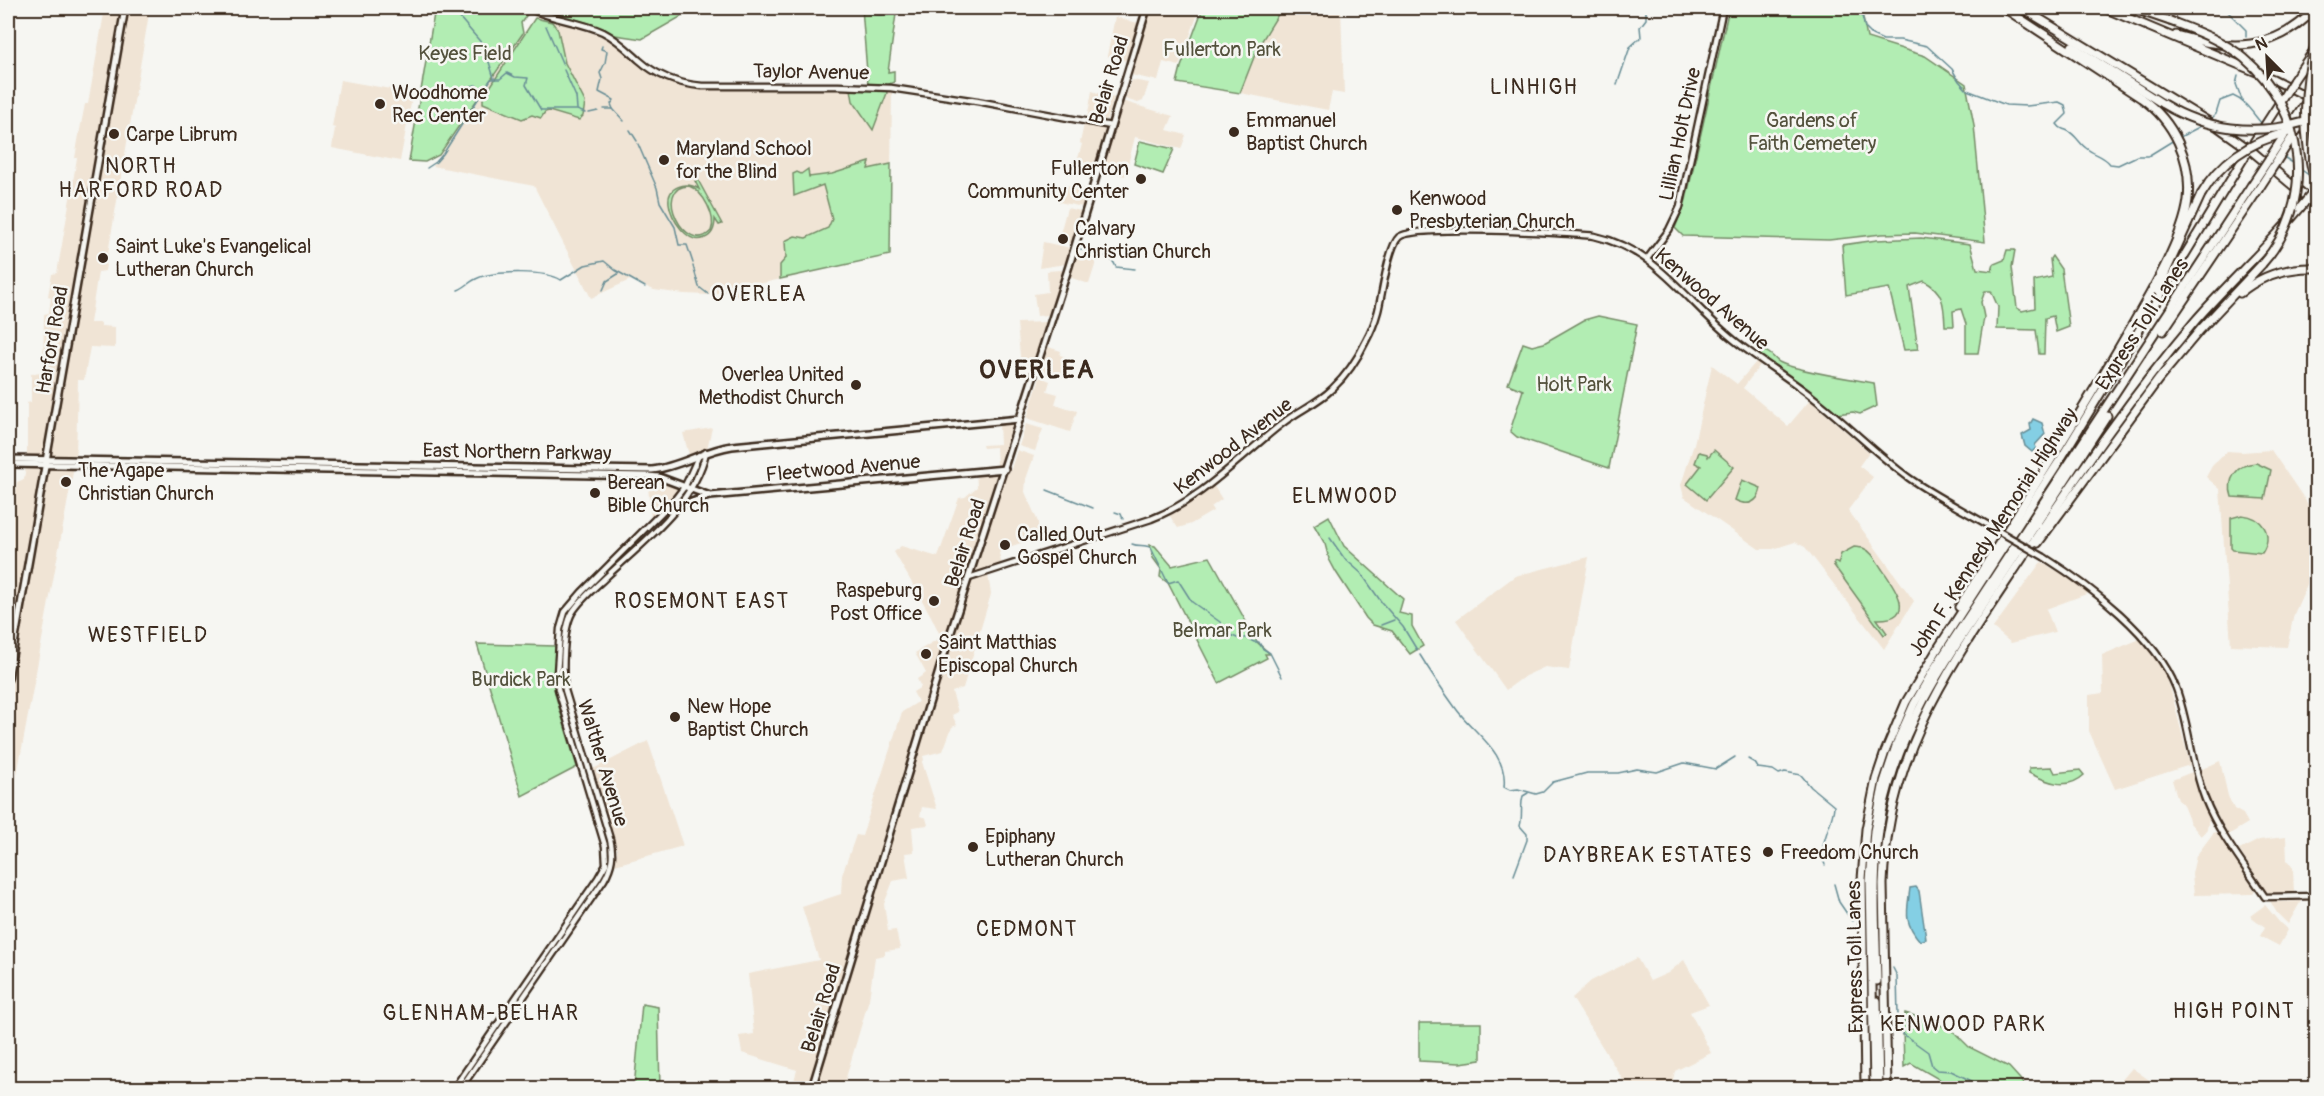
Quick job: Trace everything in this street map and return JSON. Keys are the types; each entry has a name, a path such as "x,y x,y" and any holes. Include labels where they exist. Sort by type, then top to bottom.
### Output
{"highway":[{"path":"2006,8 2163,104 2202,122 2241,129 2283,127 2316,117"},
{"path":"1906,702 1938,639 2064,440 2133,323 2180,230 2187,205 2188,177 2181,148 2162,116 2145,101 2006,8"},
{"path":"2022,8 2208,121 2253,152 2316,205"},
{"path":"2104,8 2273,79 2316,101"},
{"path":"2110,8 2174,34 2206,43 2232,46 2254,44 2283,34 2303,21 2316,8"},
{"path":"1979,626 2138,407 2193,338 2262,264 2284,231 2296,195 2298,156 2290,123 2272,90 2247,61 2219,42 2133,8"},
{"path":"2316,40 2308,75 2306,110 2308,149 2316,186"},
{"name":"John F. Kennedy Memorial Highway","path":"1865,1089 1863,854 1876,779 1906,702 2060,460 2237,168 2316,46"},
{"name":"Express Toll Lanes","path":"1879,1089 1876,858 1887,791 1907,732 1925,694 1942,666 2255,188 2316,87"},
{"name":"Express Toll Lanes","path":"1874,1089 1871,859 1881,793 1902,730 1936,666 2255,188 2316,101"},
{"path":"2136,335 2201,195 2223,166 2248,147 2277,135 2316,129"},
{"name":"John F. Kennedy Memorial Highway","path":"1887,1089 1883,884 1890,815 1902,771 1920,724 1940,685 2074,480 2142,386 2207,308 2300,208 2316,186"},
{"path":"2193,338 2251,284 2282,272 2316,268"}],"main road":[{"name":"Harford Road","path":"8,679 125,8"},
{"name":"Taylor Avenue","path":"528,8 602,32 620,43 655,72 671,80 690,85 888,88 977,101 1111,126"},
{"name":"Belair Road","path":"812,1089 950,635 1005,469 1146,8"},
{"name":"Lillian Holt Drive","path":"1647,259 1669,230 1680,207 1723,8"},
{"name":"Kenwood Avenue","path":"969,578 1035,558 1173,510 1199,494 1288,418 1324,396 1341,379 1365,343 1377,315 1392,250 1397,239 1402,235 1436,231 1571,234 1605,239 1647,259 1674,281 1725,334 1770,369 1815,398 1906,476 2067,571 2142,635 2160,658 2176,688 2205,798 2222,832 2265,897 2316,896"},
{"name":"East Northern Parkway","path":"8,459 546,471 652,470 673,466 706,452 756,443 1020,419"},
{"name":"Walther Avenue","path":"461,1089 604,880 612,863 613,852 610,839 565,690 564,672 569,620 583,600 680,506 692,489 706,452"},
{"name":"Walther Avenue","path":"454,1089 606,864 605,846 558,689 557,664 563,617 582,592 668,507 685,486 699,454"},
{"name":"East Northern Parkway","path":"8,464 46,461"},
{"name":"Fleetwood Avenue","path":"685,486 710,496 1005,469"},
{"name":"East Northern Parkway","path":"546,471 659,477 685,486"},
{"path":"680,506 710,496"}],"shaded area":[{"path":"105,8 150,8 105,271 98,272 90,323 115,327 115,348 90,347 84,380 78,380 76,456 14,791 17,792 10,825 12,835 8,835 8,532 11,511 14,511 17,482 24,479 27,459 27,403 31,402 31,374 43,373 44,314 49,313 51,297 48,296 52,274 57,273 79,135 85,104 88,104"},
{"path":"1150,8 1200,8 1179,66 1163,62 1158,81 1131,75"},
{"path":"1282,8 1341,8 1344,94 1332,92 1328,110 1240,93 1258,47"},
{"name":"Maryland School for the Blind","path":"536,15 602,36 617,45 644,69 675,85 705,89 892,90 890,255 740,288 744,295 741,299 731,290 709,295 684,294 654,290 630,280 591,298 534,186 433,166","holes":["541,18 552,22 558,30 565,63 584,98 581,119 549,111 543,116 532,115 522,119 483,103 483,98 523,37"]},
{"path":"1115,17 1138,23 1127,61 1107,56"},
{"path":"340,80 413,93 400,161 332,148 335,128 332,127"},
{"path":"1132,80 1149,83 1143,101 1138,103 1125,99"},
{"path":"1092,91 1114,98 1107,120 1087,119"},
{"path":"1122,101 1173,116 1167,130 1186,135 1181,149 1135,137 1125,176 1101,170"},
{"path":"1084,124 1105,131 1095,165 1077,162"},
{"path":"1063,185 1088,189 1083,207 1059,202"},
{"path":"1067,208 1081,211 1072,244 1058,241"},
{"path":"1043,242 1071,248 1066,264 1039,268"},
{"path":"1077,253 1097,259 1089,284 1069,277"},
{"path":"1047,271 1063,271 1048,315 1037,316 1034,294 1048,292"},
{"path":"1047,322 1032,366 1021,367 1017,323"},
{"path":"1048,347 1061,351 1060,355 1072,359 1064,378 1041,371"},
{"path":"1756,362 1760,365 1743,388 1788,426 1810,400 1869,452 1859,466 1873,477 1848,510 1914,601 1884,649 1805,547 1795,542 1773,549 1759,549 1684,497 1681,485 1694,444 1712,365 1737,384"},
{"path":"1040,377 1050,381 1047,391 1058,394 1055,404 1077,411 1070,432 1027,418"},
{"path":"1013,423 1003,457 1010,472 1017,450 1034,456 1026,479 1025,492 1038,522 1038,533 1012,546 1003,544 1004,549 999,553 1003,570 988,575 991,594 963,688 952,692 958,712 952,715 957,725 952,727 943,751 923,756 922,762 937,809 922,807 920,816 926,818 928,825 912,827 914,852 905,853 909,878 893,881 884,904 888,931 896,930 900,949 885,951 885,955 875,957 869,999 843,1088 792,1088 797,1070 742,1053 739,1036 754,1034 748,974 819,960 802,907 841,894 842,875 856,835 862,836 902,712 918,702 913,692 921,687 917,679 926,673 915,653 941,637 894,552 901,546 938,557 959,498 965,497 977,487 976,469 997,466 996,447 983,448 982,445 1000,444 999,424"},
{"path":"1026,424 1043,429 1035,451 1019,446"},
{"path":"712,428 706,453 690,459 683,433"},
{"path":"2271,450 2316,516 2316,564 2294,614 2287,647 2231,645 2220,489 2206,477 2212,466 2227,451"},
{"path":"647,476 689,488 652,529"},
{"path":"1213,485 1222,499 1211,507 1213,511 1191,524 1178,528 1169,515"},
{"path":"1589,557 1569,670 1545,667 1525,676 1506,690 1456,620 1515,576"},
{"path":"2041,562 2089,593 2046,609 2055,632 2011,643 1993,628"},
{"path":"2140,639 2164,671 2190,765 2115,789 2089,731 2089,695 2103,693 2102,655"},
{"path":"648,741 683,846 615,865 617,850 593,769"},
{"path":"2220,761 2228,796 2234,809 2243,814 2248,823 2228,835 2208,797 2200,770"},
{"path":"2192,772 2209,818 2207,829 2201,836 2190,823 2182,803 2178,800 2172,780"},
{"path":"2214,832 2218,833 2255,891 2253,894 2194,895 2192,874 2196,856"},
{"path":"2286,837 2287,860 2293,868 2294,894 2277,895 2263,888 2239,850 2259,840"},
{"path":"2270,901 2301,901 2288,924 2277,913"},
{"path":"2265,905 2288,930 2279,946 2260,936 2265,927 2250,916"},
{"path":"1637,958 1650,981 1668,973 1684,960 1709,1005 1690,1012 1711,1053 1675,1071 1671,1088 1628,1088 1572,998 1591,981"},
{"path":"2132,1068 2145,1077 2160,1088 2115,1088"}],"green space":[{"name":"Keyes Field","path":"435,8 476,8 491,13 500,8 521,8 528,13 521,23 523,33 439,155 425,162 409,161"},
{"path":"536,8 696,8 642,39 615,35 592,24"},
{"path":"862,8 900,8 896,14 888,72 894,71 894,82 887,85 868,85"},
{"name":"Fullerton Park","path":"1203,8 1282,8 1258,47 1240,93 1177,83"},
{"name":"Gardens of Faith Cemetery","path":"1729,8 1861,8 1867,38 1925,56 1966,84 1974,125 1985,242 1915,233 1829,240 1683,236 1675,228 1686,200"},
{"path":"535,18 552,22 558,30 565,63 585,102 583,116 579,120 549,111 545,112 541,118 532,115 522,119 483,103 483,98"},
{"path":"851,89 886,90 887,93 873,130 853,101"},
{"path":"1140,141 1174,149 1163,174 1134,164"},
{"path":"870,162 868,169 891,164 890,255 780,279 780,265 786,258 785,241 795,236 806,238 828,228 832,219 823,185 794,196 793,174 797,172 801,174 808,169 809,177 832,174"},
{"path":"698,180 722,224 719,225 715,219 712,233 708,237 699,239 686,234 676,223 669,203 671,193 678,187 689,185 699,189 695,181","holes":["689,186 708,205 712,219 711,231 701,237 692,235 683,229 676,219 673,207 673,197 678,189"]},
{"path":"1921,238 1970,244 1977,269 1992,271 1994,264 2004,260 2007,250 2015,250 2012,267 2017,308 2022,311 2035,308 2034,281 2052,277 2050,259 2052,256 2061,269 2069,327 2056,332 2053,316 2045,318 2044,354 2039,354 2036,330 1997,329 1998,307 1991,291 1985,291 1981,302 1984,317 1978,353 1966,353 1966,324 1961,309 1953,311 1954,326 1945,326 1942,299 1936,289 1924,281 1909,287 1918,349 1904,350 1889,288 1846,295 1842,245 1877,240"},
{"name":"Holt Park","path":"1598,316 1637,324 1609,468 1517,437 1510,431 1523,390 1508,384 1523,343 1532,346 1544,343 1584,320"},
{"path":"1764,351 1779,362 1798,369 1874,383 1877,406 1860,414 1853,412 1836,414 1801,385 1762,360 1760,354"},
{"path":"1714,450 1734,467 1706,500 1687,484 1701,466 1695,463 1699,452 1707,454 1708,457"},
{"path":"2256,463 2271,470 2265,499 2232,497 2232,479 2238,469"},
{"path":"1742,480 1761,488 1758,497 1752,502 1744,503 1735,500"},
{"path":"2242,515 2256,519 2264,528 2267,539 2262,553 2231,548 2231,518"},
{"path":"1329,516 1344,546 1403,599 1399,613 1412,616 1412,626 1423,646 1410,654 1392,631 1373,625 1366,618 1336,572 1325,544 1314,525"},
{"name":"Belmar Park","path":"1150,545 1155,546 1172,566 1210,557 1258,643 1268,652 1269,654 1265,654 1267,658 1219,683 1168,583 1160,577 1161,569 1153,558"},
{"path":"1854,547 1866,549 1872,554 1892,584 1900,601 1897,614 1890,618 1877,619 1887,633 1884,635 1833,564 1835,562 1838,564 1841,554"},
{"name":"Burdick Park","path":"477,644 555,646 556,697 577,767 522,796"},
{"path":"2052,767 2055,773 2080,770 2084,775 2071,783 2064,784 2050,782 2029,773 2029,768"},
{"path":"642,1004 658,1007 660,1088 634,1088"},
{"path":"1905,1013 1935,1022 1954,1032 1969,1047 2009,1067 2028,1088 1954,1088 1911,1063 1904,1067"},
{"path":"1419,1023 1481,1023 1481,1060 1460,1063 1419,1061"}],"water":[{"path":"2033,419 2042,423 2045,434 2032,452 2025,446 2022,435 2031,430 2030,424"},
{"path":"1916,887 1919,891 1926,939 1920,941 1911,928 1908,916 1910,888"}],"waterway":[{"path":"866,12 892,13 898,8"},
{"path":"1617,85 1630,47 1641,37 1640,27 1646,19 1646,10 1650,8"},
{"path":"1860,8 1865,28 1872,35 1883,40 1900,40 1927,46 1952,69 1967,90 2006,105 2027,106 2059,102 2065,105 2067,114 2057,124 2058,126 2071,132 2084,146 2110,164 2118,165 2137,156 2148,156 2174,140"},
{"path":"2224,8 2246,30 2246,37"},
{"path":"459,17 484,46 494,78"},
{"path":"546,26 563,65"},
{"path":"602,46 601,49 607,51 600,73 602,79 599,92 614,100 611,104 613,109"},
{"path":"564,70 576,97 577,109"},
{"path":"427,168 443,154 491,79 500,79 507,73 515,77 528,78 526,85 541,110 577,110 585,113"},
{"path":"2238,76 2236,84 2242,100"},
{"path":"471,86 476,85 479,89 486,86"},
{"path":"2210,120 2216,114 2220,101 2233,96 2246,104 2262,124"},
{"path":"604,109 613,109 624,121"},
{"path":"589,113 598,111"},
{"path":"2178,138 2203,125"},
{"path":"630,130 637,141"},
{"path":"638,144 657,188 660,202 675,227 679,245 687,245 693,263"},
{"path":"2282,156 2293,163"},
{"path":"2299,168 2310,176"},
{"path":"1080,249 1106,256 1114,262 1116,267 1135,269"},
{"path":"458,290 478,278 496,274 544,274 561,280 585,265 604,261 645,287"},
{"path":"693,266 699,287 708,294"},
{"path":"603,290 607,281 618,274"},
{"path":"1047,490 1093,508"},
{"path":"1115,512 1121,514 1123,519"},
{"path":"1330,538 1344,558 1361,573 1382,603 1403,627 1417,650"},
{"path":"1132,544 1151,548 1168,583 1178,580 1192,602 1220,622 1226,633 1237,638 1259,642 1262,648 1270,653 1282,677"},
{"path":"1381,625 1394,620"},
{"path":"1420,655 1457,710 1496,754 1504,775 1504,787 1510,790 1518,789 1536,794 1543,792 1553,782 1587,773 1618,773 1637,769 1657,772 1684,763 1716,769 1735,757"},
{"path":"1748,759 1758,768 1773,770 1779,774 1785,772 1801,775 1811,787 1834,806 1822,851 1825,865"},
{"path":"1514,875 1527,840 1527,834 1520,826 1523,796 1528,793"},
{"path":"1834,884 1839,902 1852,921"},
{"path":"1893,968 1897,976 1898,1016 1903,1034 1928,1052 1932,1066 1937,1070 1951,1071 1986,1088"}],"place":[{"name":"Woodhome Rec Center","path":"380,104"},
{"name":"Emmanuel Baptist Church","path":"1234,132"},
{"name":"Carpe Librum","path":"114,134"},
{"name":"Maryland School for the Blind","path":"664,160"},
{"name":"Fullerton Community Center","path":"1141,179"},
{"name":"Kenwood Presbyterian Church","path":"1397,210"},
{"name":"Calvary Christian Church","path":"1063,239"},
{"name":"Saint Luke's Evangelical Lutheran Church","path":"103,258"},
{"name":"Overlea United Methodist Church","path":"856,385"},
{"name":"The Agape Christian Church","path":"66,482"},
{"name":"Berean Bible Church","path":"595,493"},
{"name":"Called Out Gospel Church","path":"1005,545"},
{"name":"Raspeburg Post Office","path":"934,601"},
{"name":"Saint Matthias Episcopal Church","path":"926,654"},
{"name":"New Hope Baptist Church","path":"675,717"},
{"name":"Epiphany Lutheran Church","path":"973,847"},
{"name":"Freedom Church","path":"1768,852"}],"district":[{"name":"LINHIGH","path":"1534,87"},
{"name":"NORTH HARFORD ROAD","path":"141,178"},
{"name":"OVERLEA","path":"759,294"},
{"name":"OVERLEA","path":"1037,370"},
{"name":"ELMWOOD","path":"1345,496"},
{"name":"ROSEMONT EAST","path":"702,601"},
{"name":"WESTFIELD","path":"148,635"},
{"name":"DAYBREAK ESTATES","path":"1648,855"},
{"name":"CEDMONT","path":"1027,929"},
{"name":"HIGH POINT","path":"2234,1011"},
{"name":"GLENHAM-BELHAR","path":"481,1013"},
{"name":"KENWOOD PARK","path":"1963,1024"}]}
